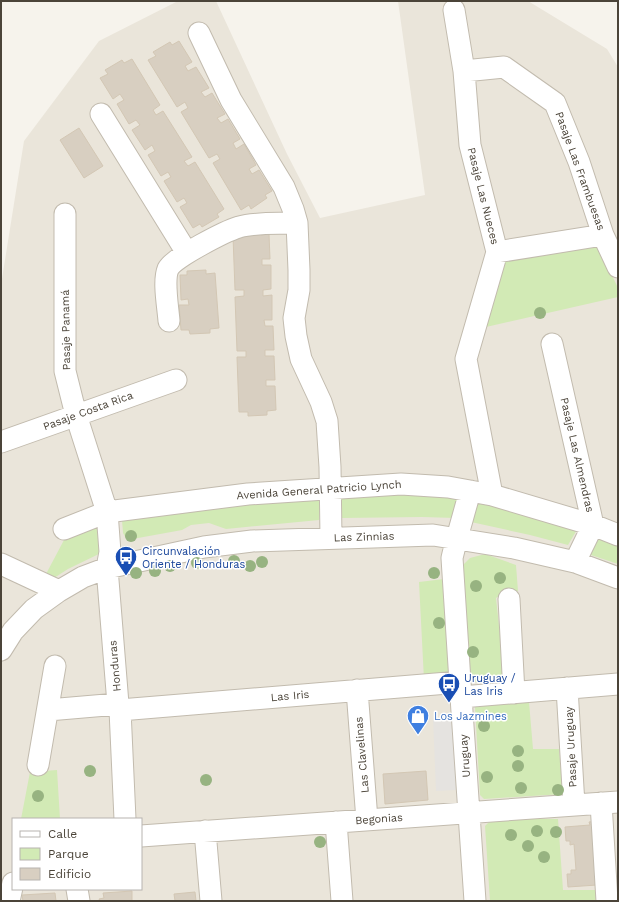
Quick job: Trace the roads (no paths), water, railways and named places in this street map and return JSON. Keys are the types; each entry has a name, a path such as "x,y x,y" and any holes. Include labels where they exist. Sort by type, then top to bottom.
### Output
{"street":[{"name":"Pasaje Las Nueces","path":"454,10 464,71 470,144 497,252 466,359 492,495"},
{"path":"199,33 231,100 284,187 297,223 299,270 294,318 301,359 321,402 327,421 331,538"},
{"name":"Pasaje Las Frambuesas","path":"464,71 504,67 555,103 579,162 603,235 618,267"},
{"path":"100,114 187,253"},
{"name":"Pasaje Panamá","path":"64,214 65,371 76,416 107,512"},
{"path":"169,321 166,278 169,268 175,262 187,253 239,227 297,223"},
{"path":"497,252 603,235"},
{"name":"Pasaje Las Almendras","path":"552,344 593,525 575,562"},
{"name":"Pasaje Costa Rica","path":"1,442 176,380"},
{"name":"Avenida General Patricio Lynch","path":"64,529 107,512 248,494 401,484 448,487 492,495 593,525 618,535"},
{"name":"Uruguay","path":"470,491 456,538 452,558 460,690 476,901"},
{"name":"Honduras","path":"107,512 110,552 107,568 119,707 125,818"},
{"name":"Las Zinnias","path":"1,650 13,631 34,609 59,591 84,576 107,568 204,547 252,541 433,535 514,548 575,562 618,578"},
{"path":"1,564 59,591"},
{"path":"508,599 514,692"},
{"path":"38,765 55,666"},
{"name":"Las Iris","path":"48,710 119,707 357,690 460,690 514,692 618,684"},
{"name":"Pasaje Uruguay","path":"567,688 574,805"},
{"name":"Las Clavelinas","path":"357,690 367,820"},
{"path":"607,901 609,802"},
{"name":"Begonias","path":"142,836 609,802"},
{"path":"336,822 342,901"},
{"path":"205,831 211,901"},
{"path":"9,901 12,888"},
{"path":"78,890 78,901"}],"place":[{"name":"Circunvalación Oriente / Honduras","path":"126,576"},
{"name":"Uruguay / Las Iris","path":"449,704"},
{"name":"Los Jazmines","path":"418,736"}]}
